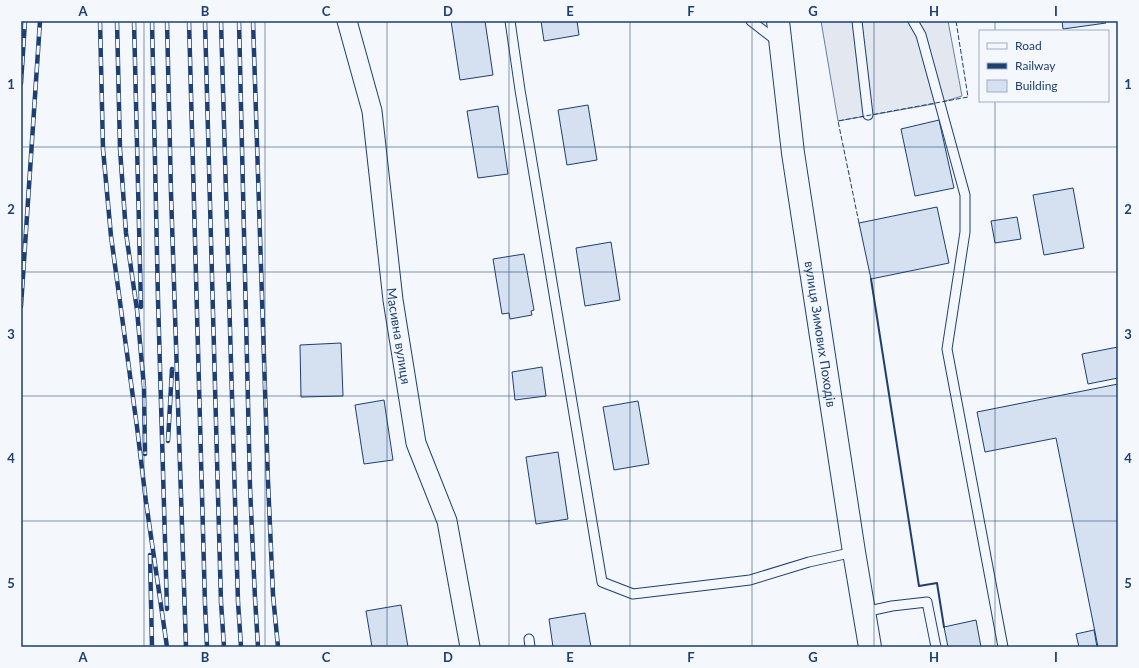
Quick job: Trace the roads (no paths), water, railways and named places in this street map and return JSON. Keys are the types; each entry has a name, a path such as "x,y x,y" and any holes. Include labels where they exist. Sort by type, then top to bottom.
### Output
{"main road":[{"name":"вулиця Зимових Походів","path":"778,21 793,153 870,647"}],"street":[{"name":"Масивна вулиця","path":"347,21 372,111 393,300 416,443 447,521 470,647"}],"lane":[{"path":"510,21 520,90 602,582 633,594 743,581 809,562 854,552"},
{"path":"751,21 780,43"},
{"path":"857,21 868,115"},
{"path":"913,21 921,35 965,195 965,232 948,349 1003,647"},
{"path":"864,612 892,606 927,602 936,647"}],"railway":[{"path":"21,83 25,21"},
{"path":"21,306 40,21"},
{"path":"100,21 103,149 111,236 146,502 167,647"},
{"path":"117,21 120,149 126,233 137,310 144,387 145,454"},
{"path":"134,21 141,307"},
{"path":"152,21 167,609"},
{"path":"167,21 171,193 186,647"},
{"path":"189,21 207,647"},
{"path":"205,21 221,602 224,647"},
{"path":"221,21 238,602 241,647"},
{"path":"239,21 250,487 258,647"},
{"path":"253,21 268,481 273,595 278,647"},
{"path":"168,441 172,369"},
{"path":"150,555 152,647"}]}
